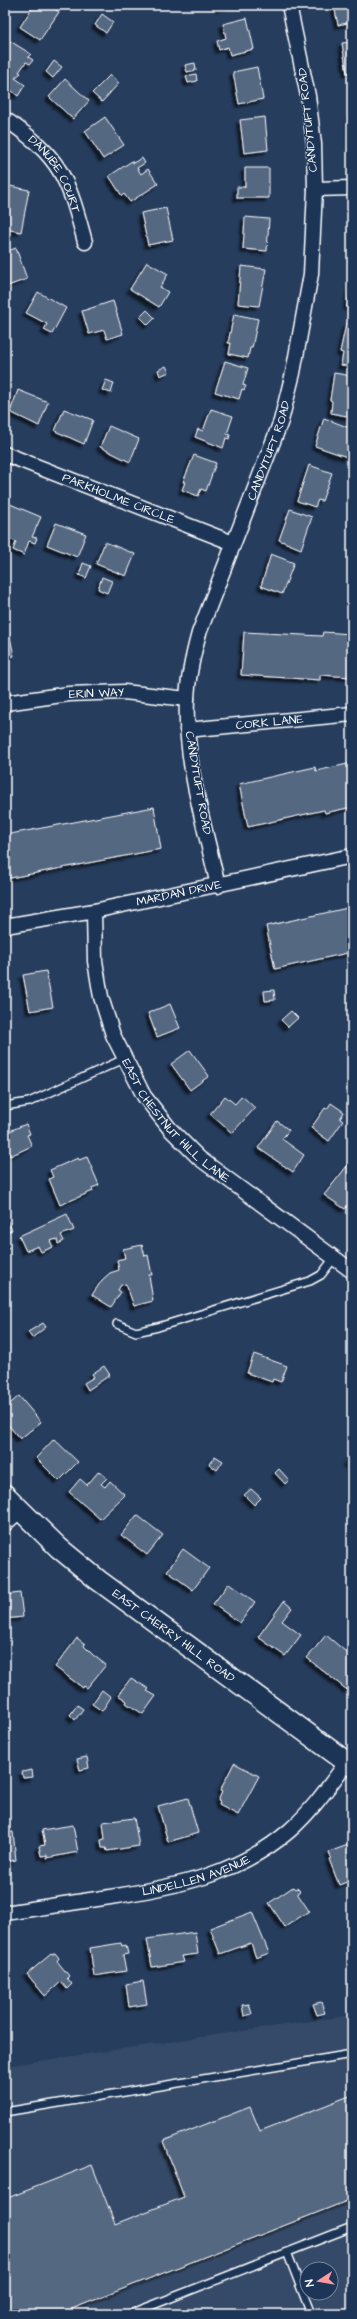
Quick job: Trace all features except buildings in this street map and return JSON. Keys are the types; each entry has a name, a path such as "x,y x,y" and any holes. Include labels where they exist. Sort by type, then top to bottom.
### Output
{"main road":[{"name":"EAST CHERRY HILL ROAD","path":"5,1495 12,1518 59,1548 98,1580 350,1764"}],"street":[{"name":"CANDYTUFT ROAD","path":"218,886 194,776 187,730 187,699 192,662 199,633 281,421 294,373 311,274 315,189 314,144 308,96 289,5"},
{"name":"DANUBE COURT","path":"5,119 32,137 52,157 64,175 74,199 85,242"},
{"path":"315,189 352,188"},
{"name":"PARKHOLME CIRCLE","path":"5,454 233,543"},
{"name":"ERIN WAY","path":"5,703 69,694 124,692 187,699"},
{"name":"CORK LANE","path":"187,730 352,714"},
{"name":"MARDAN DRIVE","path":"5,926 94,911 218,886 352,856"},
{"name":"EAST CHESTNUT HILL LANE","path":"94,911 95,961 101,997 113,1035 144,1096 184,1145 236,1188 352,1271"},
{"name":"LINDELLEN AVENUE","path":"5,1913 171,1887 207,1877 237,1865 265,1850 289,1831 312,1809 350,1764"}],"lane":[{"path":"5,1106 29,1102 124,1059"},
{"path":"117,1324 136,1332 214,1312 310,1281 322,1274 334,1258"},
{"path":"5,2112 352,2054"},
{"path":"130,2314 352,2228"},
{"path":"287,2252 311,2314"}],"shaded area":[{"path":"352,2015 352,2314 5,2314 5,2066"}]}
